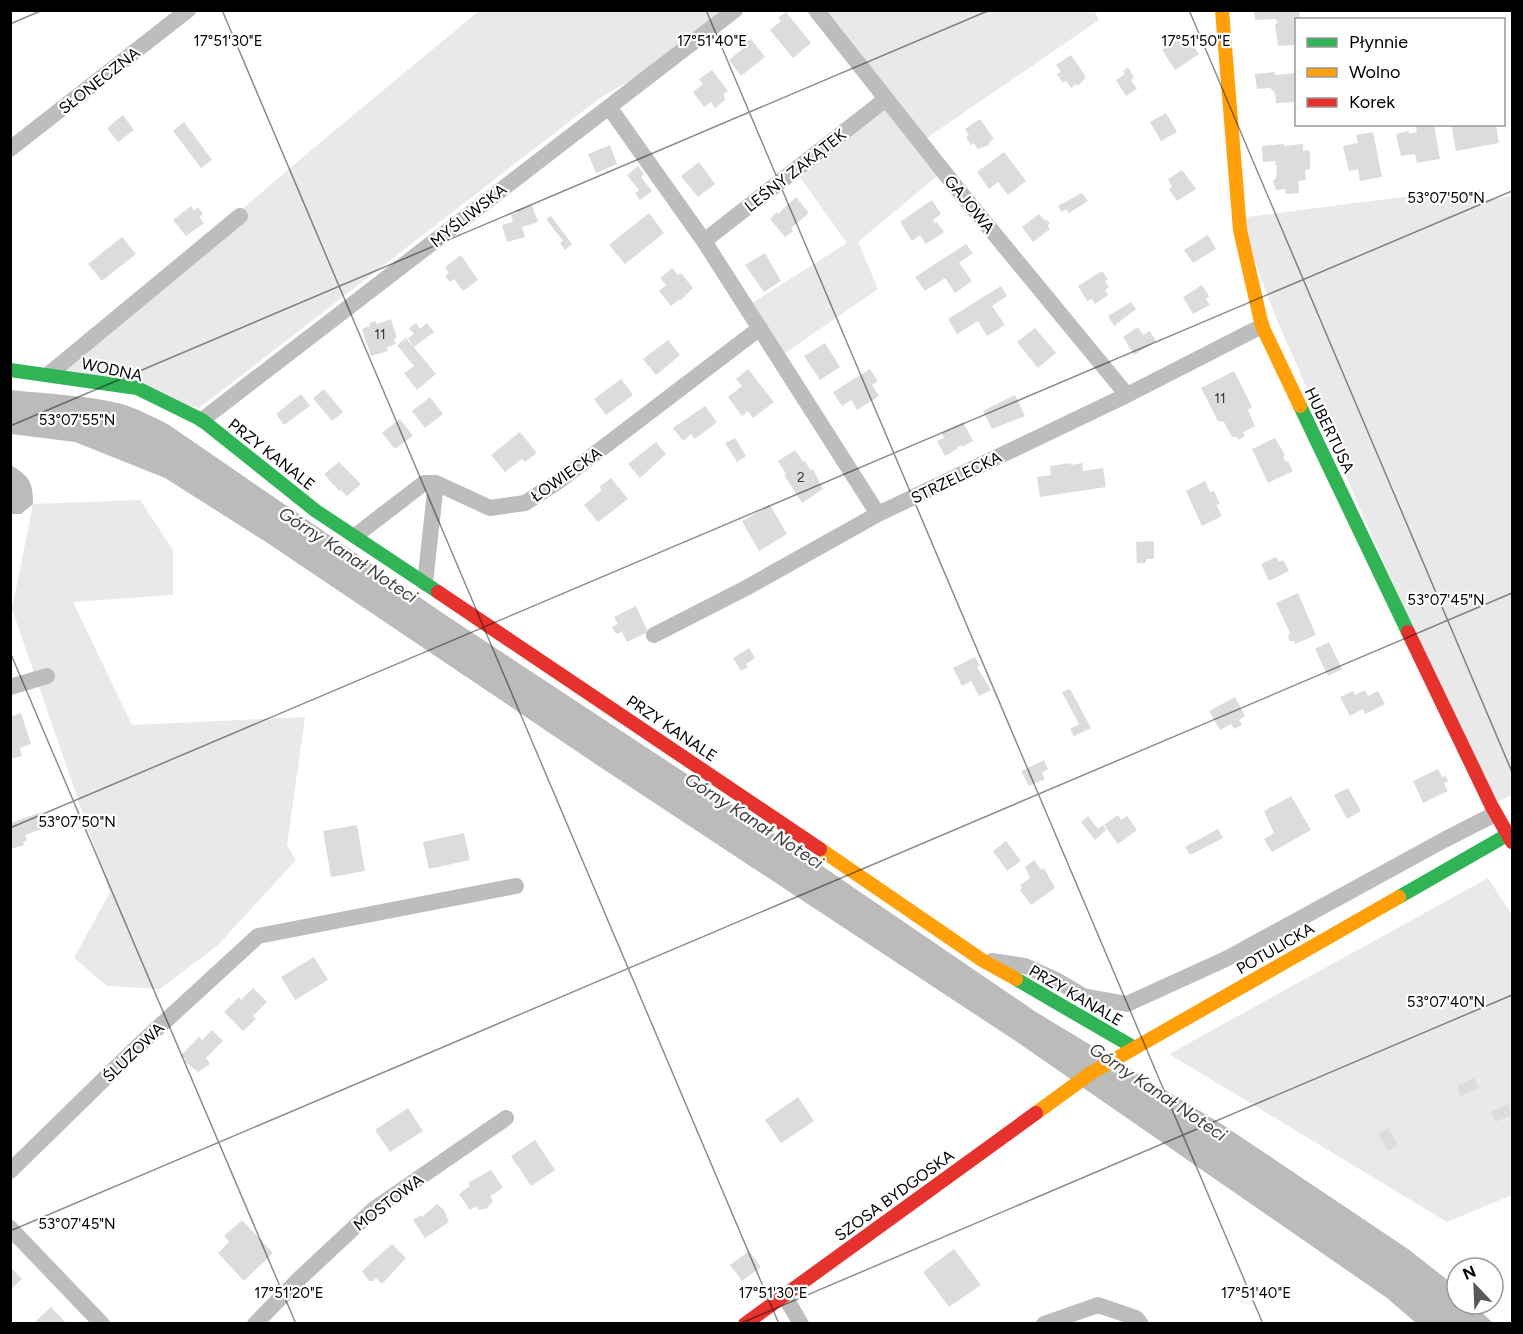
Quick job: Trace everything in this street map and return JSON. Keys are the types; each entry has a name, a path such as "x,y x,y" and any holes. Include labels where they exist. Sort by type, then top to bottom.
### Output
{"street":[{"name":"SŁONECZNA","path":"10,149 188,10"},
{"name":"MYŚLIWSKA","path":"202,420 735,10"},
{"name":"GAJOWA","path":"816,10 1127,395"},
{"name":"HUBERTUSA","path":"1222,10 1240,230 1262,326 1495,814 1510,838"},
{"name":"LEŚNY ZAKĄTEK","path":"704,241 886,99"},
{"path":"609,107 704,241 878,514"},
{"path":"48,374 240,216"},
{"name":"STRZELECKA","path":"654,635 746,588 878,514 1127,395 1262,326"},
{"name":"ŁOWIECKA","path":"436,483 490,508 525,503 559,481 760,328"},
{"name":"WODNA","path":"10,370 137,388 202,420"},
{"name":"PRZY KANALE","path":"202,420 316,511 567,677 982,960 1133,1047"},
{"path":"355,536 424,483 436,483 425,583"},
{"path":"10,687 47,676"},
{"path":"982,960 1025,966 1056,980 1083,996 1127,1004 1228,958 1495,814"},
{"name":"POTULICKA","path":"1062,1093 1133,1047 1510,838"},
{"name":"ŚLUZOWA","path":"10,1171 137,1047 258,936 516,886"},
{"name":"SZOSA BYDGOSKA","path":"745,1323 1062,1093"},
{"name":"MOSTOWA","path":"255,1323 374,1209 506,1118"},
{"path":"10,1228 102,1323"},
{"path":"784,1295 801,1323"},
{"path":"1044,1323 1098,1305 1136,1318 1141,1323"}],"shaded area":[{"path":"479,11 732,11 690,45 600,98 199,408 49,374 322,141"},
{"path":"821,11 1094,11 1099,20 921,142 943,171 858,242 878,289 781,356 746,307 847,243 795,170 886,99"},
{"path":"1457,190 1479,190 1487,200 1512,196 1512,795 1491,805 1276,318 1239,218"},
{"path":"140,500 173,550 173,595 73,602 132,725 305,717 287,845 296,860 218,945 160,989 107,986 74,958 110,892 12,609 33,504"},
{"path":"1488,878 1512,915 1512,1195 1447,1222 1169,1054"}],"water":[{"name":"Górny Kanał Noteci","path":"11,390 81,397 122,404 169,425 447,616 702,784 1036,1012 1223,1125 1408,1249 1445,1278 1445,1316 1486,1316 1493,1323 1416,1323 1387,1298 1017,1042 600,767 266,542 165,478 75,442 11,434"},
{"path":"11,465 26,477 31,485 33,504 21,514 11,514"}],"building":[{"path":"1254,10 1299,11 1300,18 1295,18 1295,45 1278,46 1276,19 1255,20"},
{"path":"786,12 811,43 793,58 770,30 781,21 778,18"},
{"path":"1185,34 1199,54 1175,70 1162,50"},
{"path":"751,39 765,57 741,76 729,60"},
{"path":"1071,55 1086,77 1078,86 1076,84 1071,88 1066,81 1063,83 1057,74 1061,72 1056,65"},
{"path":"1128,67 1134,77 1131,80 1137,89 1126,96 1116,80 1125,74 1123,71"},
{"path":"712,70 728,91 724,94 725,100 715,108 711,102 704,107 693,92 703,84 699,79"},
{"path":"1295,73 1295,102 1276,103 1275,93 1270,88 1257,89 1255,74"},
{"path":"1166,113 1177,132 1161,141 1150,122"},
{"path":"123,115 134,130 118,142 107,128"},
{"path":"980,119 994,139 989,145 978,149 974,143 971,145 966,137 969,135 965,129"},
{"path":"184,122 212,160 201,168 173,131"},
{"path":"1416,126 1434,126 1440,159 1417,163 1415,154 1401,156 1396,134 1417,132"},
{"path":"1451,126 1496,126 1499,143 1456,151"},
{"path":"1373,132 1382,177 1360,181 1358,169 1349,171 1343,146 1358,143 1356,135"},
{"path":"1284,144 1284,146 1303,144 1303,151 1308,150 1310,153 1310,169 1305,170 1306,180 1298,181 1299,193 1286,194 1285,189 1276,190 1273,181 1276,178 1277,165 1275,161 1263,162 1262,146"},
{"path":"610,145 617,164 596,173 588,154"},
{"path":"1004,152 1026,181 1008,195 998,182 989,189 977,172"},
{"path":"699,162 715,184 698,197 681,176"},
{"path":"638,166 644,174 641,177 652,191 640,200 635,193 639,190 627,175"},
{"path":"1182,170 1196,189 1177,201 1169,189 1172,187 1168,179"},
{"path":"1082,193 1088,201 1069,213 1066,209 1062,212 1058,206"},
{"path":"796,197 809,213 791,228 793,231 785,237 770,219"},
{"path":"932,200 941,214 933,220 944,232 926,244 920,235 912,241 900,222"},
{"path":"532,205 538,222 522,227 525,237 507,242 502,225 513,222 511,215 517,213 516,210"},
{"path":"191,206 194,211 198,207 203,214 199,217 204,223 186,236 173,220"},
{"path":"649,213 664,233 625,264 609,245"},
{"path":"1039,214 1050,223 1048,226 1050,229 1033,242 1022,227"},
{"path":"551,216 572,244 565,250 560,243 563,241 546,219"},
{"path":"1208,235 1216,249 1193,263 1184,250"},
{"path":"122,237 136,254 102,281 88,264"},
{"path":"966,244 973,253 959,263 972,281 955,293 945,278 925,291 915,277"},
{"path":"765,253 781,281 764,292 745,265"},
{"path":"461,255 478,280 463,291 454,279 450,282 445,276 449,273 445,267"},
{"path":"672,268 678,275 681,273 693,288 671,306 659,291 666,285 660,278"},
{"path":"1102,271 1108,279 1105,281 1109,287 1105,290 1108,295 1095,304 1092,299 1087,301 1078,286"},
{"path":"1202,285 1209,296 1206,299 1210,305 1193,314 1183,297"},
{"path":"1001,286 1007,296 992,306 1005,325 987,336 978,321 957,334 948,319"},
{"path":"1131,302 1136,309 1114,326 1108,316"},
{"path":"391,319 397,338 394,339 396,344 387,347 388,351 371,356 362,329 375,321 377,324"},
{"path":"416,323 420,329 427,323 434,332 414,347 408,338 414,334 409,328"},
{"path":"1138,327 1143,335 1150,331 1156,341 1134,355 1123,337"},
{"path":"1035,328 1056,353 1038,368 1017,342"},
{"path":"406,338 436,374 417,390 404,373 414,366 397,345"},
{"path":"668,340 680,355 656,375 643,359"},
{"path":"825,343 840,367 820,380 804,356"},
{"path":"748,369 774,402 753,418 748,411 742,416 728,397 742,386 736,379"},
{"path":"870,369 878,381 872,385 879,396 857,410 851,400 842,406 833,392"},
{"path":"1234,371 1252,407 1248,410 1255,426 1243,432 1245,436 1238,440 1237,437 1232,437 1224,422 1218,421 1201,388"},
{"path":"621,379 633,395 606,415 594,399"},
{"path":"324,389 343,412 332,421 313,398"},
{"path":"301,394 310,406 284,425 276,414"},
{"path":"1015,395 1025,416 992,429 983,411"},
{"path":"430,397 443,414 425,428 412,411"},
{"path":"705,406 717,422 695,439 691,434 683,441 673,428"},
{"path":"400,419 413,436 395,449 382,433"},
{"path":"963,422 973,441 957,447 945,456 937,441 944,438 942,433"},
{"path":"520,432 537,453 525,462 522,459 505,472 491,455"},
{"path":"735,438 746,456 737,462 725,443"},
{"path":"1275,438 1285,455 1283,457 1293,471 1268,483 1252,449"},
{"path":"656,442 666,454 640,478 628,464"},
{"path":"795,450 811,471 813,469 823,489 802,503 778,461"},
{"path":"339,462 361,484 347,496 341,490 339,491 324,474"},
{"path":"1071,463 1071,465 1082,463 1083,471 1103,468 1106,487 1040,497 1037,477 1051,475 1050,466"},
{"path":"611,478 628,499 598,522 584,505 602,490 599,487"},
{"path":"1205,481 1210,492 1214,491 1220,504 1216,505 1222,516 1202,526 1186,491"},
{"path":"770,505 787,534 759,551 742,521"},
{"path":"1154,541 1154,559 1146,559 1146,563 1137,563 1136,542"},
{"path":"1276,557 1279,562 1283,560 1289,571 1269,581 1261,564"},
{"path":"1298,593 1316,635 1295,644 1288,637 1290,633 1276,603"},
{"path":"636,606 648,632 627,642 622,632 616,634 612,627 618,624 614,617"},
{"path":"1329,642 1342,669 1328,676 1315,649"},
{"path":"749,648 755,658 746,664 748,667 741,671 733,658"},
{"path":"975,657 980,666 977,667 991,690 979,696 971,681 962,686 953,668"},
{"path":"1070,689 1091,728 1074,736 1070,729 1079,724 1062,692"},
{"path":"1365,690 1368,696 1378,691 1385,704 1365,714 1363,709 1350,716 1340,697 1353,691 1355,695"},
{"path":"1235,697 1245,716 1239,720 1242,725 1234,729 1231,724 1220,730 1209,711"},
{"path":"21,713 31,744 20,748 22,756 10,759 10,717"},
{"path":"1044,760 1048,769 1042,773 1045,779 1029,786 1021,771"},
{"path":"1438,769 1442,777 1446,776 1448,781 1444,783 1448,791 1423,803 1413,781"},
{"path":"1348,788 1361,811 1347,819 1334,795"},
{"path":"1291,796 1311,830 1272,852 1264,839 1274,833 1264,811"},
{"path":"41,812 47,827 25,835 27,840 23,842 24,845 10,849 10,823"},
{"path":"1118,815 1121,820 1127,816 1137,830 1118,844 1104,825"},
{"path":"1088,816 1098,829 1103,825 1106,830 1095,840 1081,822"},
{"path":"357,825 365,871 331,877 323,831"},
{"path":"1218,829 1223,838 1190,855 1185,847"},
{"path":"464,833 470,860 429,869 423,842"},
{"path":"1006,841 1021,861 1007,871 993,851"},
{"path":"1034,860 1041,870 1044,868 1055,888 1031,905 1020,890 1022,888 1020,885 1030,878 1025,867"},
{"path":"314,957 328,980 295,1000 281,977"},
{"path":"253,988 267,1002 253,1016 256,1019 243,1031 224,1012 239,997 241,1000"},
{"path":"212,1030 223,1041 206,1058 210,1064 198,1072 185,1062 181,1055 199,1037 202,1040"},
{"path":"1475,1078 1479,1088 1461,1096 1457,1085"},
{"path":"798,1097 814,1121 781,1143 765,1120"},
{"path":"1508,1104 1512,1115 1495,1122 1491,1112"},
{"path":"408,1108 423,1131 390,1152 375,1130"},
{"path":"1388,1128 1398,1145 1388,1151 1378,1134"},
{"path":"535,1140 555,1170 531,1186 511,1156"},
{"path":"491,1170 503,1188 490,1196 493,1201 486,1209 479,1210 476,1206 470,1210 459,1194 470,1186 468,1183"},
{"path":"437,1204 444,1210 449,1222 425,1238 413,1220 421,1215 422,1217"},
{"path":"242,1220 273,1253 244,1281 218,1253 229,1242 224,1236"},
{"path":"392,1244 406,1258 382,1284 376,1278 369,1281 362,1271"},
{"path":"954,1249 981,1285 949,1307 923,1272"},
{"path":"749,1251 761,1267 742,1281 730,1265"},
{"path":"10,1267 22,1279 10,1290"},
{"path":"51,1307 66,1323 35,1322"}],"traffic: fast":[{"path":"10,370 137,388 202,420 316,511 438,592"},
{"path":"1300,406 1408,632"},
{"path":"1399,897 1507,835"},
{"path":"1016,979 1133,1047"}],"traffic: slow":[{"path":"1222,10 1240,230 1262,326 1300,406"},
{"path":"820,849 982,960 1016,979"},
{"path":"1036,1113 1091,1073 1399,897"}],"traffic: jam":[{"path":"438,592 820,849"},
{"path":"1408,632 1491,805 1512,842"},
{"path":"745,1324 1036,1113"}]}
